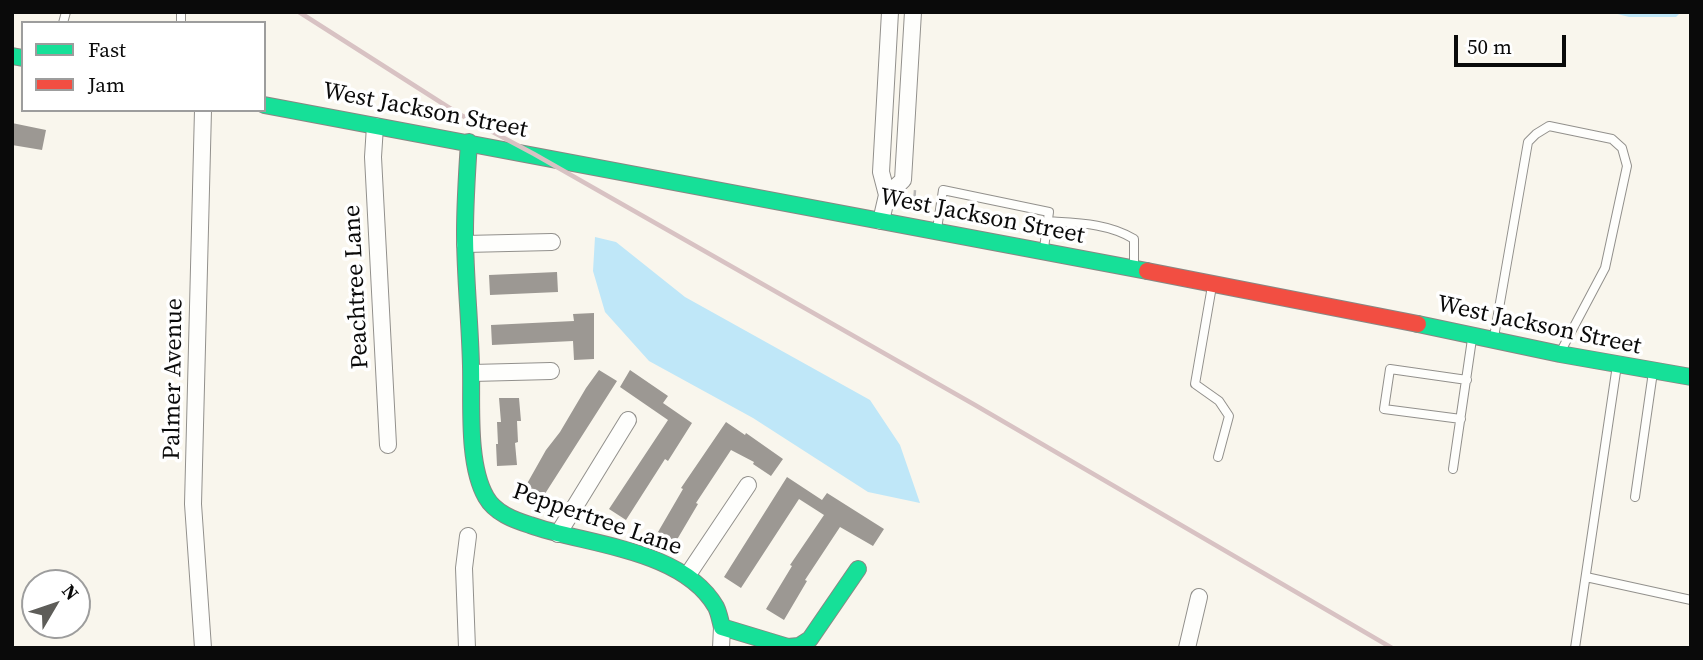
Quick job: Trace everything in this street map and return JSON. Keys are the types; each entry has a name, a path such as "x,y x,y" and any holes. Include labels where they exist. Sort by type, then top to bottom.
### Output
{"street":[{"path":"881,221 887,195 881,172 890,12"},
{"path":"887,195 903,180 913,12"},
{"name":"West Jackson Street","path":"266,105 1135,268 1560,354 1691,377"},
{"name":"Palmer Avenue","path":"203,112 193,504 203,648"},
{"name":"Peachtree Lane","path":"375,126 373,157 388,444"},
{"name":"Peppertree Lane","path":"469,142 465,244 477,466 484,495 493,508 509,517 558,534 629,553 687,576 703,589 716,607 722,627"},
{"path":"465,244 552,242"},
{"path":"471,373 551,371"},
{"path":"558,534 628,420"},
{"path":"687,576 748,485"},
{"path":"467,648 464,568 468,536"},
{"path":"721,648 722,627 788,647 799,646 810,639 859,569"},
{"path":"1187,648 1199,597"}],"lane":[{"path":"1493,340 1528,142 1549,126 1612,139 1622,148 1628,166 1605,268 1560,354"},
{"path":"937,232 943,190 1049,212 1043,251"},
{"path":"1047,221 1120,230 1134,239 1135,268"},
{"path":"1212,283 1195,384 1219,401 1229,416 1218,457"},
{"path":"1453,469 1473,336"},
{"path":"1575,648 1617,365"},
{"path":"1461,419 1384,409 1390,369 1466,380"},
{"path":"1635,497 1653,372"},
{"path":"1586,577 1691,600"}],"water":[{"path":"1610,12 1681,12 1676,17 1629,17"},
{"path":"595,237 616,242 685,297 870,400 900,445 920,503 868,492 753,418 649,361 605,312 593,271"}],"building":[{"path":"12,123 46,130 42,150 12,145"},
{"path":"557,272 558,292 490,295 489,275"},
{"path":"594,313 594,359 574,360 573,341 492,345 491,325 574,321 573,314"},
{"path":"599,370 617,381 541,500 524,489 546,450"},
{"path":"630,370 668,396 663,403 692,423 626,520 609,509 668,420 620,387"},
{"path":"499,398 519,398 521,421 517,421 518,442 515,443 517,465 497,466 497,422 501,422"},
{"path":"726,422 783,459 771,476 753,464 754,462 731,450 696,503 698,504 675,543 658,532 683,489 681,488"},
{"path":"787,477 822,500 827,493 884,529 873,546 840,527 805,580 807,581 784,620 766,609 792,566 790,565 824,515 799,499 741,588 724,577"}],"railway":[{"path":"299,12 459,114 975,405 1392,648"}],"traffic: fast":[{"path":"12,56 21,58"},
{"path":"266,105 1147,271"},
{"path":"469,142 465,233 473,451 480,483 490,503 505,515 524,523 657,561 681,573 701,588 716,607 722,627 788,647 799,646 810,639 858,569"},
{"path":"1418,324 1560,354 1691,377"}],"traffic: jam":[{"path":"1147,271 1418,324"}]}
